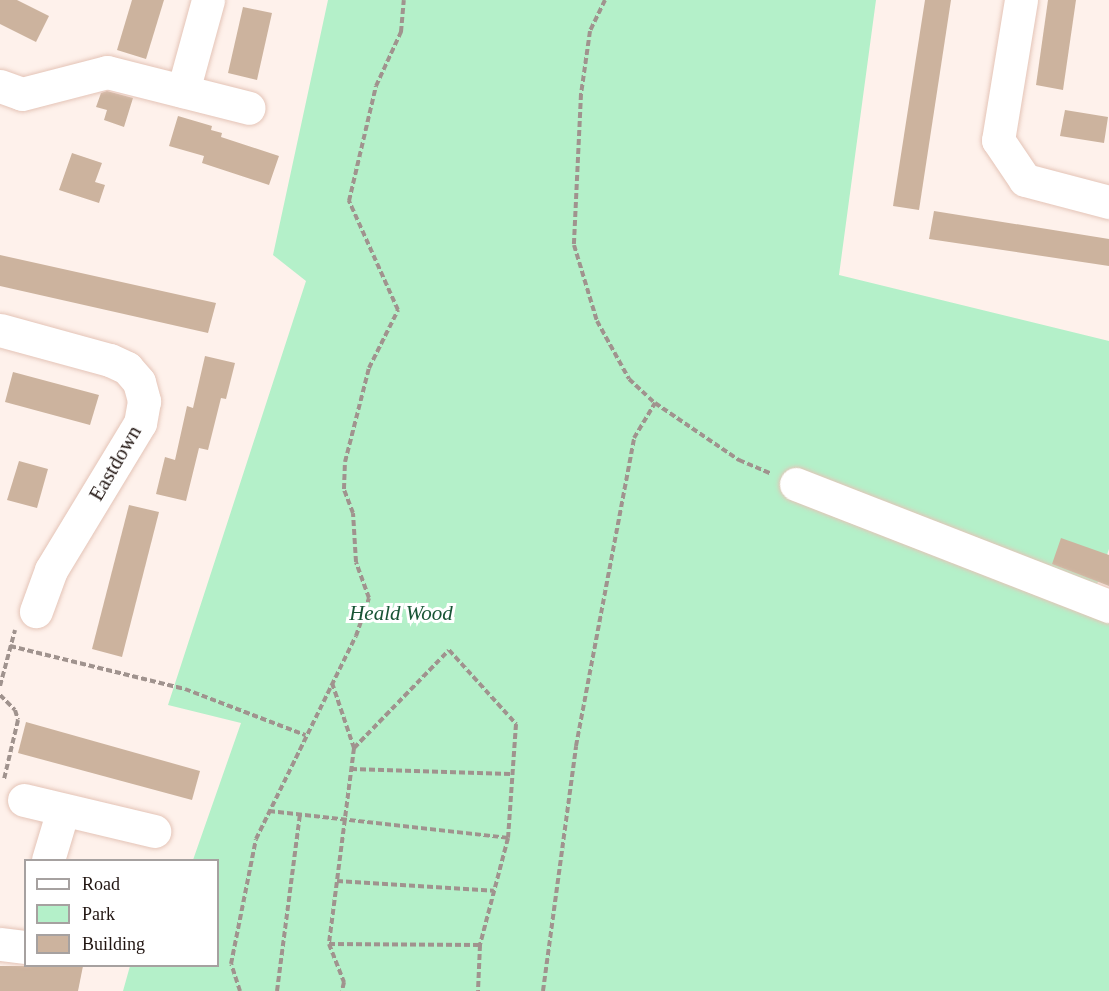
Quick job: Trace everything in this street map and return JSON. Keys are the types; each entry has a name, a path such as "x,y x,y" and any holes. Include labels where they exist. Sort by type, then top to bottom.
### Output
{"street":[{"path":"183,91 208,0"},
{"path":"1021,0 998,141 1024,180 1109,202"},
{"path":"0,86 22,94 106,72 249,108"},
{"name":"Eastdown","path":"0,330 110,360 127,369 139,382 144,401 140,423 51,570 36,611"},
{"path":"796,484 1109,606"},
{"path":"24,800 154,831"},
{"path":"49,859 63,810"}],"path":[{"path":"240,991 231,964 256,839 305,735 356,636 369,598 356,562 353,513 344,489 345,462 369,369 398,310 349,201 375,86 401,32 404,0"},
{"path":"605,0 590,31 581,93 574,245 597,321 629,379 656,403 739,459 796,484"},
{"path":"543,991 576,746 608,563 634,438 656,403"},
{"path":"0,686 17,620 36,611"},
{"path":"10,646 185,689 305,735"},
{"path":"354,748 449,650 516,724 508,838 480,945 478,991"},
{"path":"332,683 354,748 329,944 344,982 342,991"},
{"path":"0,695 15,710 18,720 4,781 16,786 24,800"},
{"path":"351,769 513,774"},
{"path":"269,811 508,838"},
{"path":"277,991 300,814"},
{"path":"337,881 494,891"},
{"path":"329,944 480,945"}],"green space":[{"name":"Heald Wood","path":"328,0 876,0 839,275 1109,341 1109,549 1092,599 1109,606 1109,991 123,991 130,967 219,967 219,859 193,859 241,723 168,705 306,281 273,255"}],"building":[{"path":"0,0 17,0 49,16 36,42 0,24"},
{"path":"132,0 164,0 146,59 117,50"},
{"path":"925,0 951,0 919,210 893,206"},
{"path":"1048,0 1076,0 1063,90 1036,85"},
{"path":"243,7 272,13 257,80 228,73"},
{"path":"107,91 133,98 124,127 104,120 107,110 96,107 101,93"},
{"path":"1065,110 1108,117 1104,143 1060,136"},
{"path":"178,116 212,126 211,130 222,133 221,137 279,156 269,185 202,163 204,156 169,146"},
{"path":"72,153 102,163 95,182 105,185 99,203 59,190"},
{"path":"934,211 1109,239 1109,266 929,239"},
{"path":"0,255 216,303 208,333 0,286"},
{"path":"205,356 235,363 226,399 221,398 208,450 199,448 186,501 156,494 165,457 175,460 187,406 193,408"},
{"path":"13,372 99,395 90,425 5,402"},
{"path":"19,461 48,469 37,508 7,500"},
{"path":"129,505 159,512 122,657 92,649"},
{"path":"1061,538 1109,555 1109,586 1052,564"},
{"path":"26,722 200,771 192,800 18,753"},
{"path":"0,966 83,967 78,991 0,991"}]}
